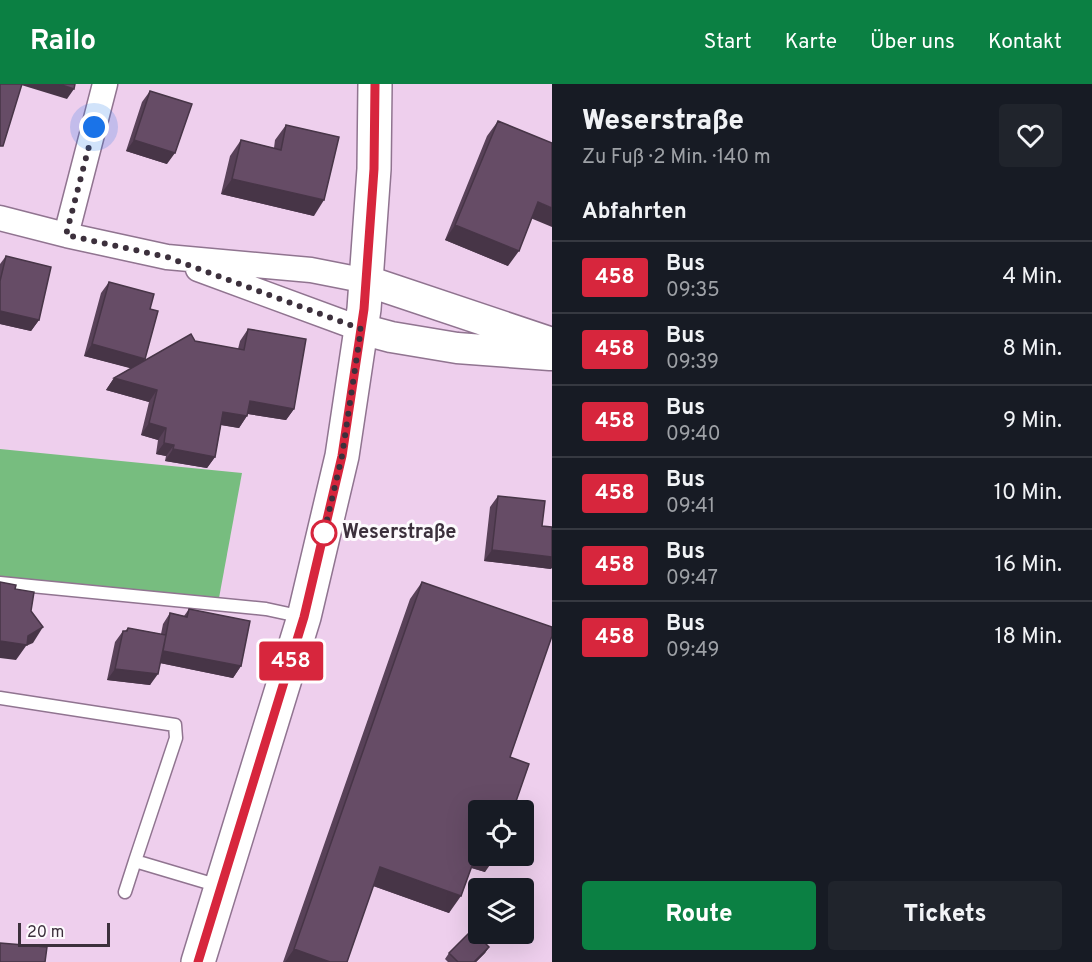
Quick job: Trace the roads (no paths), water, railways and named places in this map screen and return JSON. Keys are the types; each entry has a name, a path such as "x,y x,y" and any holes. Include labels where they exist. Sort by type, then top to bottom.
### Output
{"main road":[{"path":"198,962 304,617 342,456 366,281 374,169 376,84"}],"street":[{"path":"66,235 105,84"},
{"path":"0,218 167,257 311,270 366,281 552,344"},
{"path":"167,257 361,329 391,337 457,348 552,356"}],"lane":[{"path":"0,583 266,609 304,617"},
{"path":"0,698 175,725 176,738 125,892"},
{"path":"135,861 220,886"}],"place":[{"name":"Weserstraße","path":"324,533"}]}
